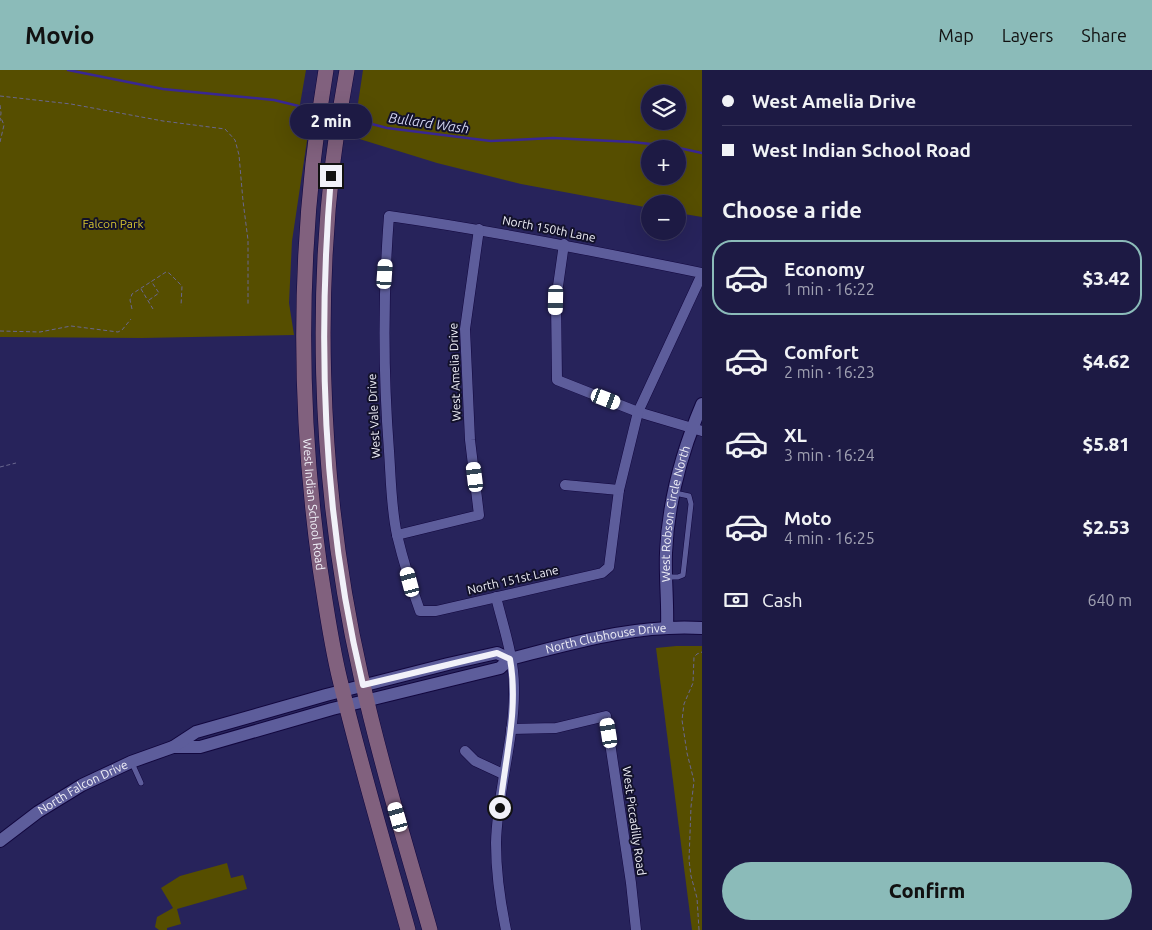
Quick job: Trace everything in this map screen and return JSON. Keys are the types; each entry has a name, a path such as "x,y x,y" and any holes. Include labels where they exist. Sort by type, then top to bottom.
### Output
{"main road":[{"name":"West Indian School Road","path":"325,72 317,132 306,248 303,351 305,418 318,555 327,614 430,930"},
{"name":"West Indian School Road","path":"346,77 335,146 325,271 324,374 326,412 334,510 355,696 408,930"}],"street":[{"name":"North 150th Lane","path":"389,216 564,244 702,274"},
{"name":"West Vale Drive","path":"389,216 385,282 385,392 393,509 397,535 420,611"},
{"name":"West Amelia Drive","path":"397,535 479,515 470,440 465,329 479,229"},
{"path":"564,244 556,300 557,380 638,412 698,429"},
{"path":"566,485 619,490 638,412 702,274"},
{"name":"West Robson Circle North","path":"667,627 667,542 674,493 698,429 702,404"},
{"name":"North 151st Lane","path":"420,611 436,611 602,572 609,567 619,490"},
{"path":"496,597 514,685 511,729 503,774 496,842 499,893 506,930"},
{"name":"North Clubhouse Drive","path":"355,696 438,683 500,668 510,659 612,634 667,627 702,628"},
{"name":"North Clubhouse Drive","path":"355,696 434,668 497,653 510,659"},
{"path":"434,668 438,683"},
{"name":"North Falcon Drive","path":"0,841 17,827 82,785 131,762 173,747 196,732 355,696"},
{"name":"West Piccadilly Road","path":"511,729 556,728 606,716 631,882 636,930"},
{"path":"465,751 475,761 503,774"}],"lane":[{"path":"666,577 684,575 691,504 689,496 674,493"},
{"path":"131,762 142,783"}],"path":[{"path":"0,96 71,104 163,121 225,129 230,132 240,155 248,240 248,305"},
{"path":"0,105 0,120 4,125 0,142"},
{"path":"132,309 130,297 163,273 169,273 182,286 181,306"},
{"path":"149,300 159,293 151,281"},
{"path":"141,289 153,309"},
{"path":"0,331 40,332 71,326 118,332 131,319"},
{"path":"0,467 16,463"},
{"path":"699,930 697,898 689,860 694,781 686,753 681,714 693,683 694,657 702,652"}],"green space":[{"name":"Falcon Park","path":"0,70 306,70 295,133 308,134 292,241 289,303 294,335 142,338 0,337"},
{"path":"363,70 702,70 702,217 686,214 686,195 641,195 641,206 521,184 437,163 353,137"},
{"path":"702,646 702,930 692,930 656,648"},
{"path":"227,863 231,878 243,875 247,889 177,909 181,924 167,928 167,930 159,930 155,927 157,917 173,908 161,888 180,876"}],"waterway":[{"name":"Bullard Wash","path":"68,70 163,89 274,100 315,110"},
{"name":"Bullard Wash","path":"345,117 387,128 491,141 553,138 632,142 670,146 702,153"}],"route":[{"path":"331,176 325,271 324,374 326,427 342,573 360,675 363,685 497,653 510,659 514,685 514,705 503,774 500,808"}]}
